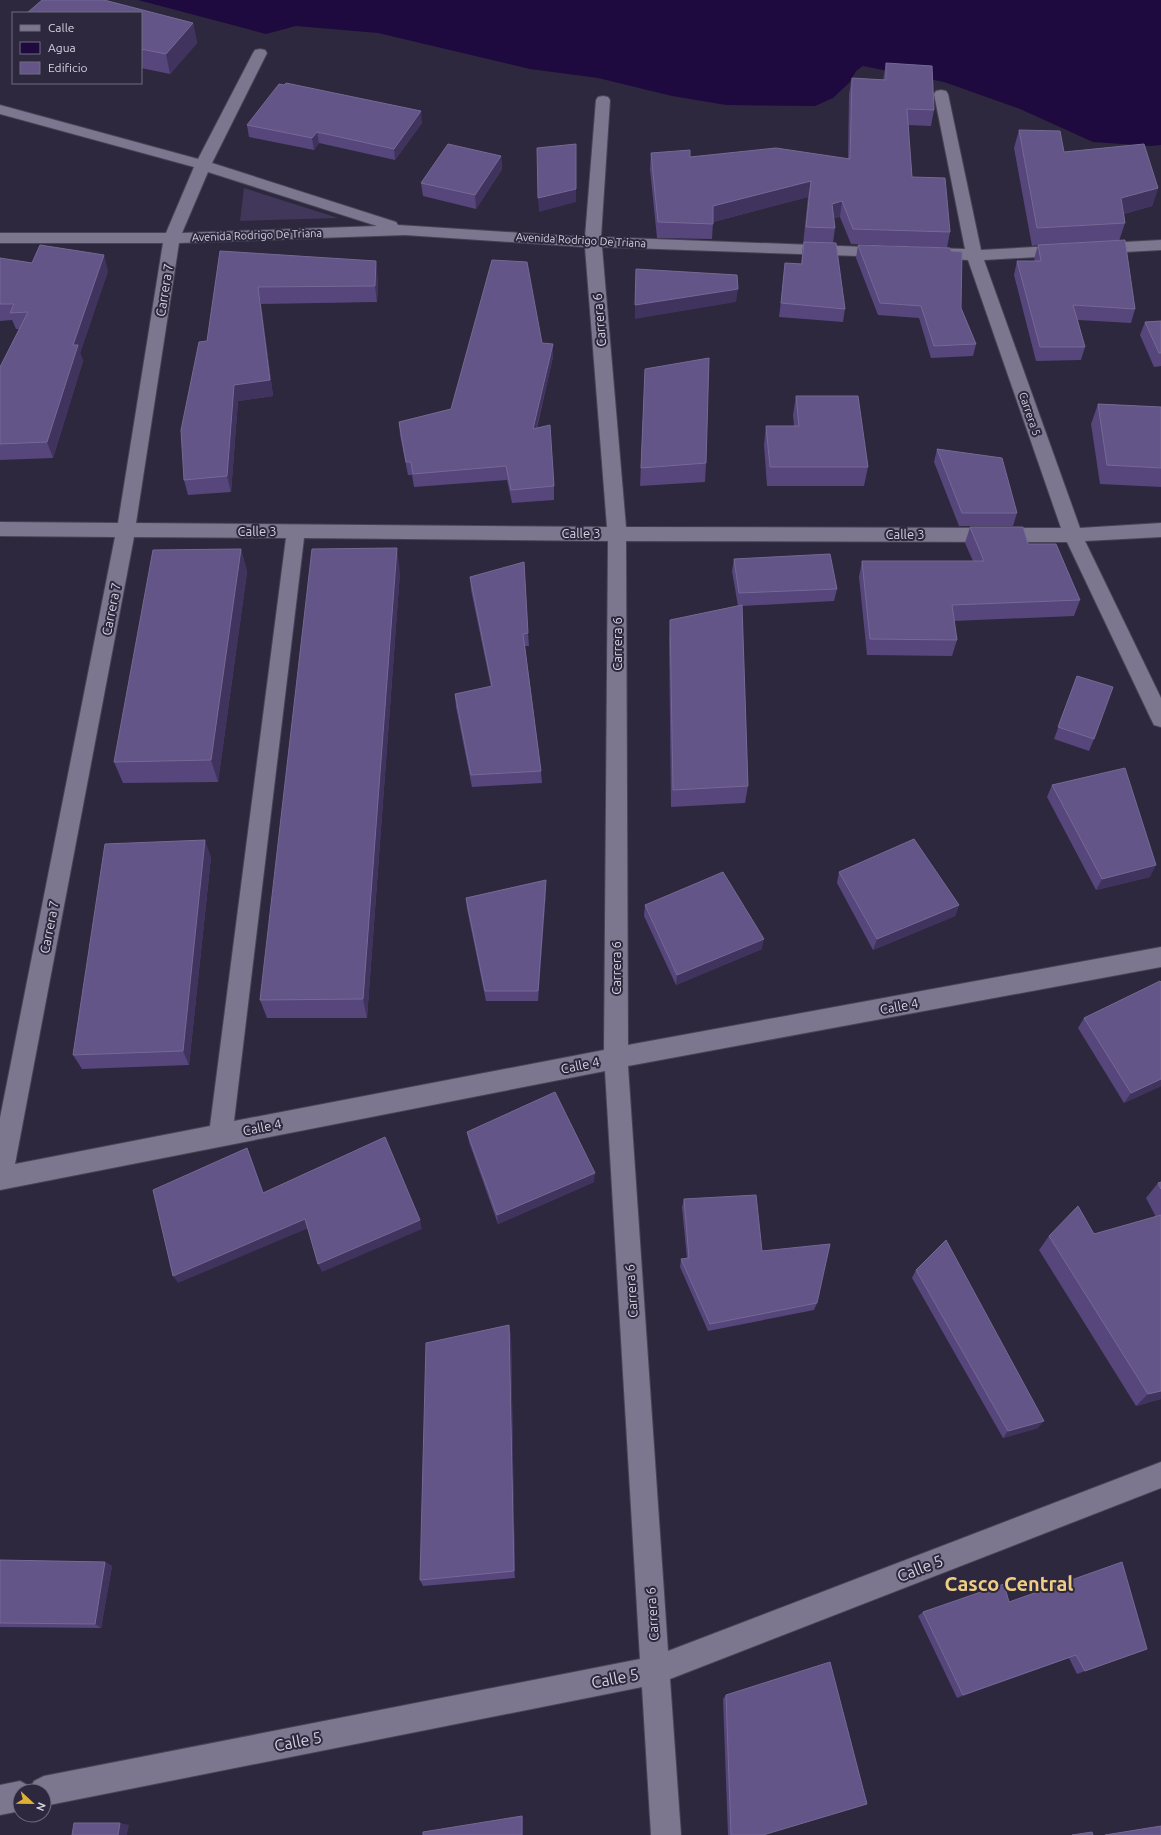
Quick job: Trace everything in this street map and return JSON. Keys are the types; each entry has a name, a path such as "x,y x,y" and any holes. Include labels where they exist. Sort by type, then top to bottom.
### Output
{"street":[{"name":"Carrera 7","path":"0,1178 126,530 172,238 203,165 260,54"},
{"name":"Carrera 5","path":"941,94 974,254 1073,535 1161,719"},
{"name":"Carrera 6","path":"603,100 593,242 617,534 616,1058 666,1835"},
{"path":"0,109 203,165 405,230"},
{"name":"Avenida Rodrigo De Triana","path":"0,238 172,238 405,230 593,242 974,254 1161,244"},
{"name":"Calle 3","path":"0,529 617,534 1073,535 1161,530"},
{"path":"221,1134 296,531"},
{"name":"Calle 4","path":"0,1178 616,1058 1161,958"},
{"name":"Calle 5","path":"52,1789 656,1670 1161,1475"},
{"path":"0,1800 12,1798"}],"shaded area":[{"path":"244,188 338,218 240,221"}],"water":[{"path":"138,0 1161,0 1161,145 1151,146 1093,142 1020,109 944,82 863,66 856,71 849,83 833,98 815,106 726,105 672,96 598,78 530,69 378,33 296,26 266,34"}],"building":[{"path":"42,0 104,0 193,23 166,54 142,49 142,12 28,12"},
{"path":"886,63 932,66 934,110 907,109 912,177 945,178 950,232 853,229 842,201 832,204 835,228 806,227 811,181 713,206 713,224 658,222 651,153 690,150 690,157 776,148 850,159 852,78 886,80"},
{"path":"286,83 421,111 394,149 317,132 312,138 247,125 279,84 284,85"},
{"path":"1019,130 1060,131 1064,152 1144,144 1158,188 1121,198 1125,223 1037,228"},
{"path":"448,144 501,156 475,195 421,183"},
{"path":"576,144 576,189 538,198 537,148"},
{"path":"1125,240 1135,309 1073,305 1085,347 1040,347 1017,261 1041,261 1038,245"},
{"path":"804,242 836,243 845,309 781,303 785,263 802,264"},
{"path":"40,245 104,255 73,345 78,345 47,442 0,444 0,367 28,312 10,313 14,304 0,304 0,258 32,263"},
{"path":"858,245 950,248 951,251 962,252 961,308 976,344 934,346 921,306 880,303"},
{"path":"220,251 376,261 375,286 258,287 270,380 234,385 227,476 184,480 181,430 199,342 207,341"},
{"path":"492,260 527,262 542,343 553,344 533,429 550,425 554,486 511,490 506,466 413,474 411,462 406,462 399,422 451,409"},
{"path":"636,269 737,275 738,289 635,305"},
{"path":"1161,321 1161,353 1159,353 1145,322"},
{"path":"709,358 706,463 641,468 645,369"},
{"path":"796,396 858,396 868,467 770,467 766,426 799,426"},
{"path":"1098,404 1161,407 1161,468 1107,465"},
{"path":"937,449 1002,458 1017,513 962,513"},
{"path":"970,527 1023,527 1028,544 1056,544 1080,600 952,605 957,640 870,639 862,561 984,561"},
{"path":"397,548 363,999 260,1000 312,549"},
{"path":"241,549 211,760 114,762 153,550"},
{"path":"830,554 837,589 739,593 734,559"},
{"path":"524,562 528,633 523,634 541,771 471,775 455,694 492,686 470,577"},
{"path":"742,605 748,786 673,790 670,620"},
{"path":"1077,676 1113,687 1094,739 1058,727"},
{"path":"1125,768 1156,865 1102,879 1052,785"},
{"path":"914,839 959,905 877,939 839,872"},
{"path":"205,840 183,1051 73,1055 105,844"},
{"path":"723,872 764,939 677,975 645,905"},
{"path":"546,880 538,991 485,991 466,898"},
{"path":"1160,981 1161,1079 1131,1093 1084,1018"},
{"path":"555,1092 595,1173 497,1215 467,1132"},
{"path":"385,1137 420,1220 318,1264 305,1219 173,1276 153,1190 247,1148 263,1193"},
{"path":"1161,1182 1161,1189 1158,1183"},
{"path":"756,1195 762,1251 830,1244 817,1303 710,1324 681,1259 689,1258 684,1199"},
{"path":"1078,1206 1094,1234 1161,1215 1161,1391 1148,1394 1049,1236"},
{"path":"946,1240 1044,1421 1008,1431 916,1270"},
{"path":"509,1325 514,1571 420,1580 426,1343"},
{"path":"0,1560 105,1562 95,1624 0,1623"},
{"path":"1122,1562 1147,1649 1085,1671 1076,1655 963,1695 923,1612 1004,1584 1009,1602"},
{"path":"830,1662 867,1804 763,1835 731,1835 726,1695"},
{"path":"522,1816 522,1835 423,1835 423,1832"},
{"path":"74,1823 120,1823 118,1835 72,1835"},
{"path":"1161,1826 1161,1835 1105,1835"},
{"path":"1092,1832 1093,1835 1072,1835"}],"district":[{"name":"Casco Central","path":"1009,1583"}]}
